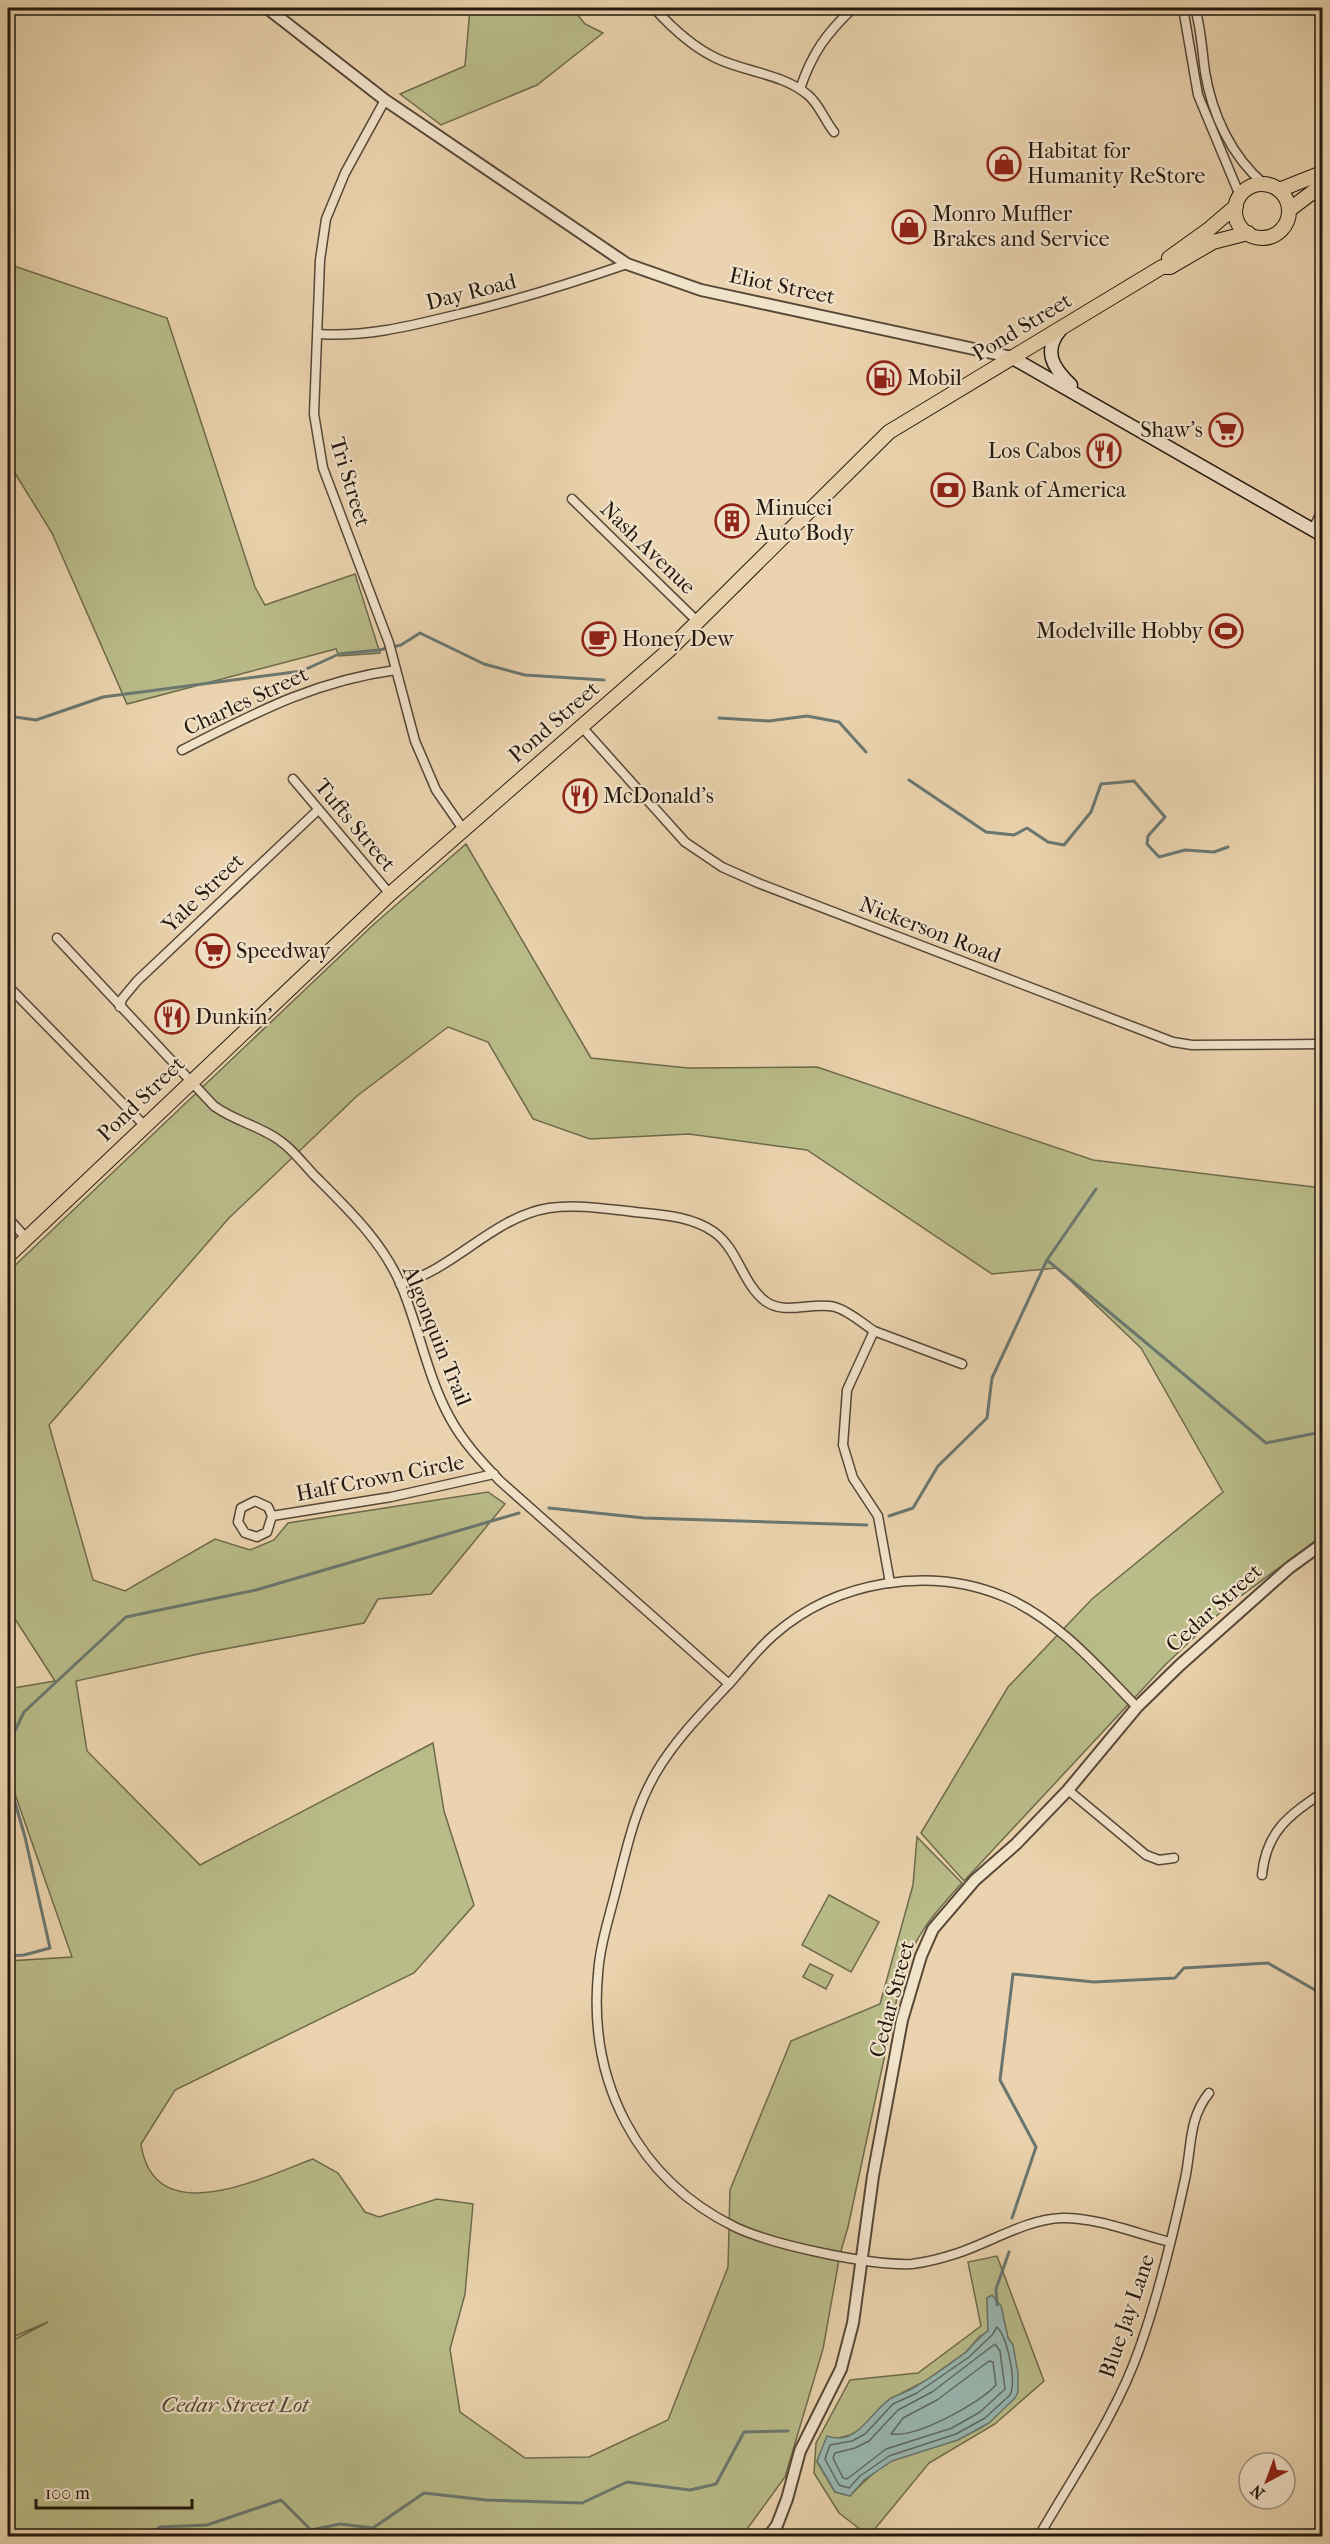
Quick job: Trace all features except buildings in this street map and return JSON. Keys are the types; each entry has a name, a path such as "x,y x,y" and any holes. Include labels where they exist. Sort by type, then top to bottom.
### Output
{"main road":[{"path":"1278,190 1323,173"},
{"path":"1264,184 1278,190 1286,198 1289,210 1288,219 1279,232 1263,238 1248,233 1238,221 1238,201 1252,186 1264,184"},
{"path":"1289,210 1323,185"},
{"name":"Pond Street","path":"8,1256 390,894 698,622 889,432 1162,267 1167,259 1208,230 1238,201"},
{"name":"Pond Street","path":"1162,267 1170,267 1213,242 1248,233"},
{"path":"1063,326 1052,344 1051,362 1058,374 1081,397"},
{"name":"Eliot Street","path":"1011,357 1318,532"}],"street":[{"name":"Eliot Street","path":"267,8 385,100 627,264 701,290 1011,357"},
{"path":"654,8 680,35 719,59 766,74 800,89 815,103 834,132"},
{"path":"800,89 810,59 832,28 853,8"},
{"path":"1183,8 1197,95 1224,157 1238,201"},
{"path":"1195,8 1214,105 1232,147 1248,170 1264,184"},
{"name":"Tri Street","path":"385,100 345,173 326,219 320,260 319,334 314,414 319,452 390,648 415,741 444,803 463,829"},
{"path":"1224,157 1232,147"},
{"name":"Day Road","path":"319,334 366,335 437,319 548,290 627,264"},
{"name":"Nash Avenue","path":"572,499 698,622"},
{"path":"1318,532 1323,511"},
{"name":"Charles Street","path":"182,750 299,693 359,675 396,670"},
{"name":"Nickerson Road","path":"581,726 685,842 722,867 758,883 1173,1042 1202,1045 1323,1044"},
{"name":"Tufts Street","path":"293,779 390,894"},
{"name":"Yale Street","path":"120,1007 122,999 137,981 318,810"},
{"name":"Algonquin Trail","path":"57,938 189,1082 214,1106 231,1118 271,1135 287,1146 356,1217 378,1247 400,1284 449,1417 473,1453 729,1684"},
{"path":"8,986 144,1125"},
{"path":"400,1284 425,1276 514,1220 548,1208 580,1206 676,1217 702,1225 724,1241 750,1283 765,1301 784,1309 810,1304 835,1307 874,1331 962,1364"},
{"path":"8,1218 26,1238"},
{"path":"874,1331 847,1390 843,1445 853,1478 878,1516 890,1582"},
{"name":"Half Crown Circle","path":"272,1516 392,1497 494,1474"},
{"name":"Half Crown Circle","path":"255,1501 268,1507 272,1516 267,1532 257,1537 245,1533 238,1522 241,1508 255,1501"},
{"name":"Cedar Street","path":"769,2536 777,2525 787,2499 800,2451 841,2370 853,2323 873,2176 900,2031 926,1942 945,1912 1068,1790 1137,1707 1219,1627 1288,1568 1323,1544"},
{"path":"1137,1707 1054,1627 1003,1596 962,1584 890,1582 843,1594 802,1614 768,1640 729,1684 668,1754 644,1795 631,1830 598,1971 596,2015 603,2067 616,2104 642,2149 673,2185 702,2209 763,2238 860,2259 907,2264 931,2261 1022,2228 1060,2218 1077,2219 1170,2242"},
{"path":"1068,1790 1146,1856 1159,1860 1174,1858"},
{"path":"1262,1875 1264,1854 1270,1839 1282,1825 1323,1793"},
{"name":"Blue Jay Lane","path":"1039,2536 1129,2376 1144,2336 1170,2242 1185,2178 1194,2120 1198,2107 1209,2093"}],"green space":[{"path":"470,8 572,8 585,24 603,33 537,85 441,125 400,94 465,66"},
{"path":"8,264 167,318 255,587 265,605 355,574 380,653 339,656 336,649 127,704 52,533 8,462"},
{"name":"Cedar Street Lot","path":"466,844 591,1058 688,1068 817,1067 1093,1160 1322,1188 1322,1536 1226,1607 1165,1665 964,1881 921,1833 1008,1687 1092,1599 1223,1492 1141,1348 1057,1268 992,1274 807,1150 689,1134 590,1139 533,1119 488,1042 448,1027 357,1096 229,1218 49,1425 93,1580 125,1591 215,1539 250,1550 274,1540 288,1523 488,1492 505,1504 431,1594 378,1599 364,1623 203,1653 76,1681 87,1751 200,1865 433,1743 444,1811 474,1905 414,1973 175,2090 141,2144 150,2171 166,2186 188,2193 213,2192 240,2186 313,2159 338,2173 365,2212 379,2217 437,2199 473,2204 465,2294 450,2349 460,2412 525,2458 589,2457 668,2420 728,2267 730,2190 791,2041 880,2004 913,1885 917,1837 962,1883 926,1925 907,1960 848,2227 840,2254 823,2349 785,2477 742,2536 8,2536 8,2343 48,2322 8,2339 8,1961 72,1957 8,1774 8,1689 55,1681 8,1608 8,1272 373,925"},
{"path":"829,1895 879,1922 851,1972 802,1945"},
{"path":"810,1964 833,1975 826,1989 803,1977"},
{"path":"997,2256 1044,2381 995,2424 929,2463 869,2536 839,2513 814,2473 816,2443 850,2380 918,2373 981,2326 968,2262","holes":["987,2298 1001,2306 1008,2338 1013,2345 1002,2402 993,2419 967,2434 893,2460 870,2476 850,2496 835,2492 817,2462 834,2439 862,2429 890,2399 925,2381 966,2352 979,2337 988,2331"]}],"water":[{"path":"992,2295 1001,2306 1008,2338 1013,2345 1018,2373 1018,2392 1015,2398 989,2423 958,2440 892,2461 864,2480 850,2496 835,2492 817,2461 827,2436 838,2438 855,2433 890,2399 921,2383 965,2353 988,2331 987,2298"}],"waterway":[{"path":"8,716 36,720 103,697 302,671 339,654 401,645 420,633 484,664 525,675 604,680"},
{"path":"719,718 769,721 807,716 839,722 866,752"},
{"path":"909,780 986,832 1014,835 1027,828 1048,842 1064,845 1091,812 1101,784 1134,781 1165,817 1148,836 1147,844 1159,857 1185,850 1214,852 1228,847"},
{"path":"889,1516 913,1508 938,1466 987,1418 992,1378 1047,1260 1096,1189"},
{"path":"1047,1260 1266,1443 1322,1432"},
{"path":"549,1508 644,1518 867,1525"},
{"path":"8,1745 24,1712 126,1617 256,1590 519,1513"},
{"path":"8,1778 25,1837 50,1948 24,1955 8,1956"},
{"path":"1012,2218 1036,2147 1000,2080 1013,1974 1094,1982 1175,1978 1184,1968 1268,1963 1322,1994"},
{"path":"997,2305 996,2289 1009,2252"},
{"path":"148,2536 160,2527 207,2525 281,2500 311,2530 340,2524 373,2528 424,2493 486,2500 582,2503 627,2482 690,2490 716,2484 744,2432 788,2431"}],"place":[{"name":"Habitat for Humanity ReStore","path":"1004,164"},
{"name":"Monro Muffler Brakes and Service","path":"909,227"},
{"name":"Mobil","path":"884,378"},
{"name":"Shaw's","path":"1226,430"},
{"name":"Los Cabos","path":"1104,451"},
{"name":"Bank of America","path":"948,490"},
{"name":"Minucci Auto Body","path":"732,521"},
{"name":"Modelville Hobby","path":"1226,631"},
{"name":"Honey Dew","path":"599,639"},
{"name":"McDonald's","path":"580,796"},
{"name":"Speedway","path":"213,951"},
{"name":"Dunkin'","path":"172,1017"}]}
